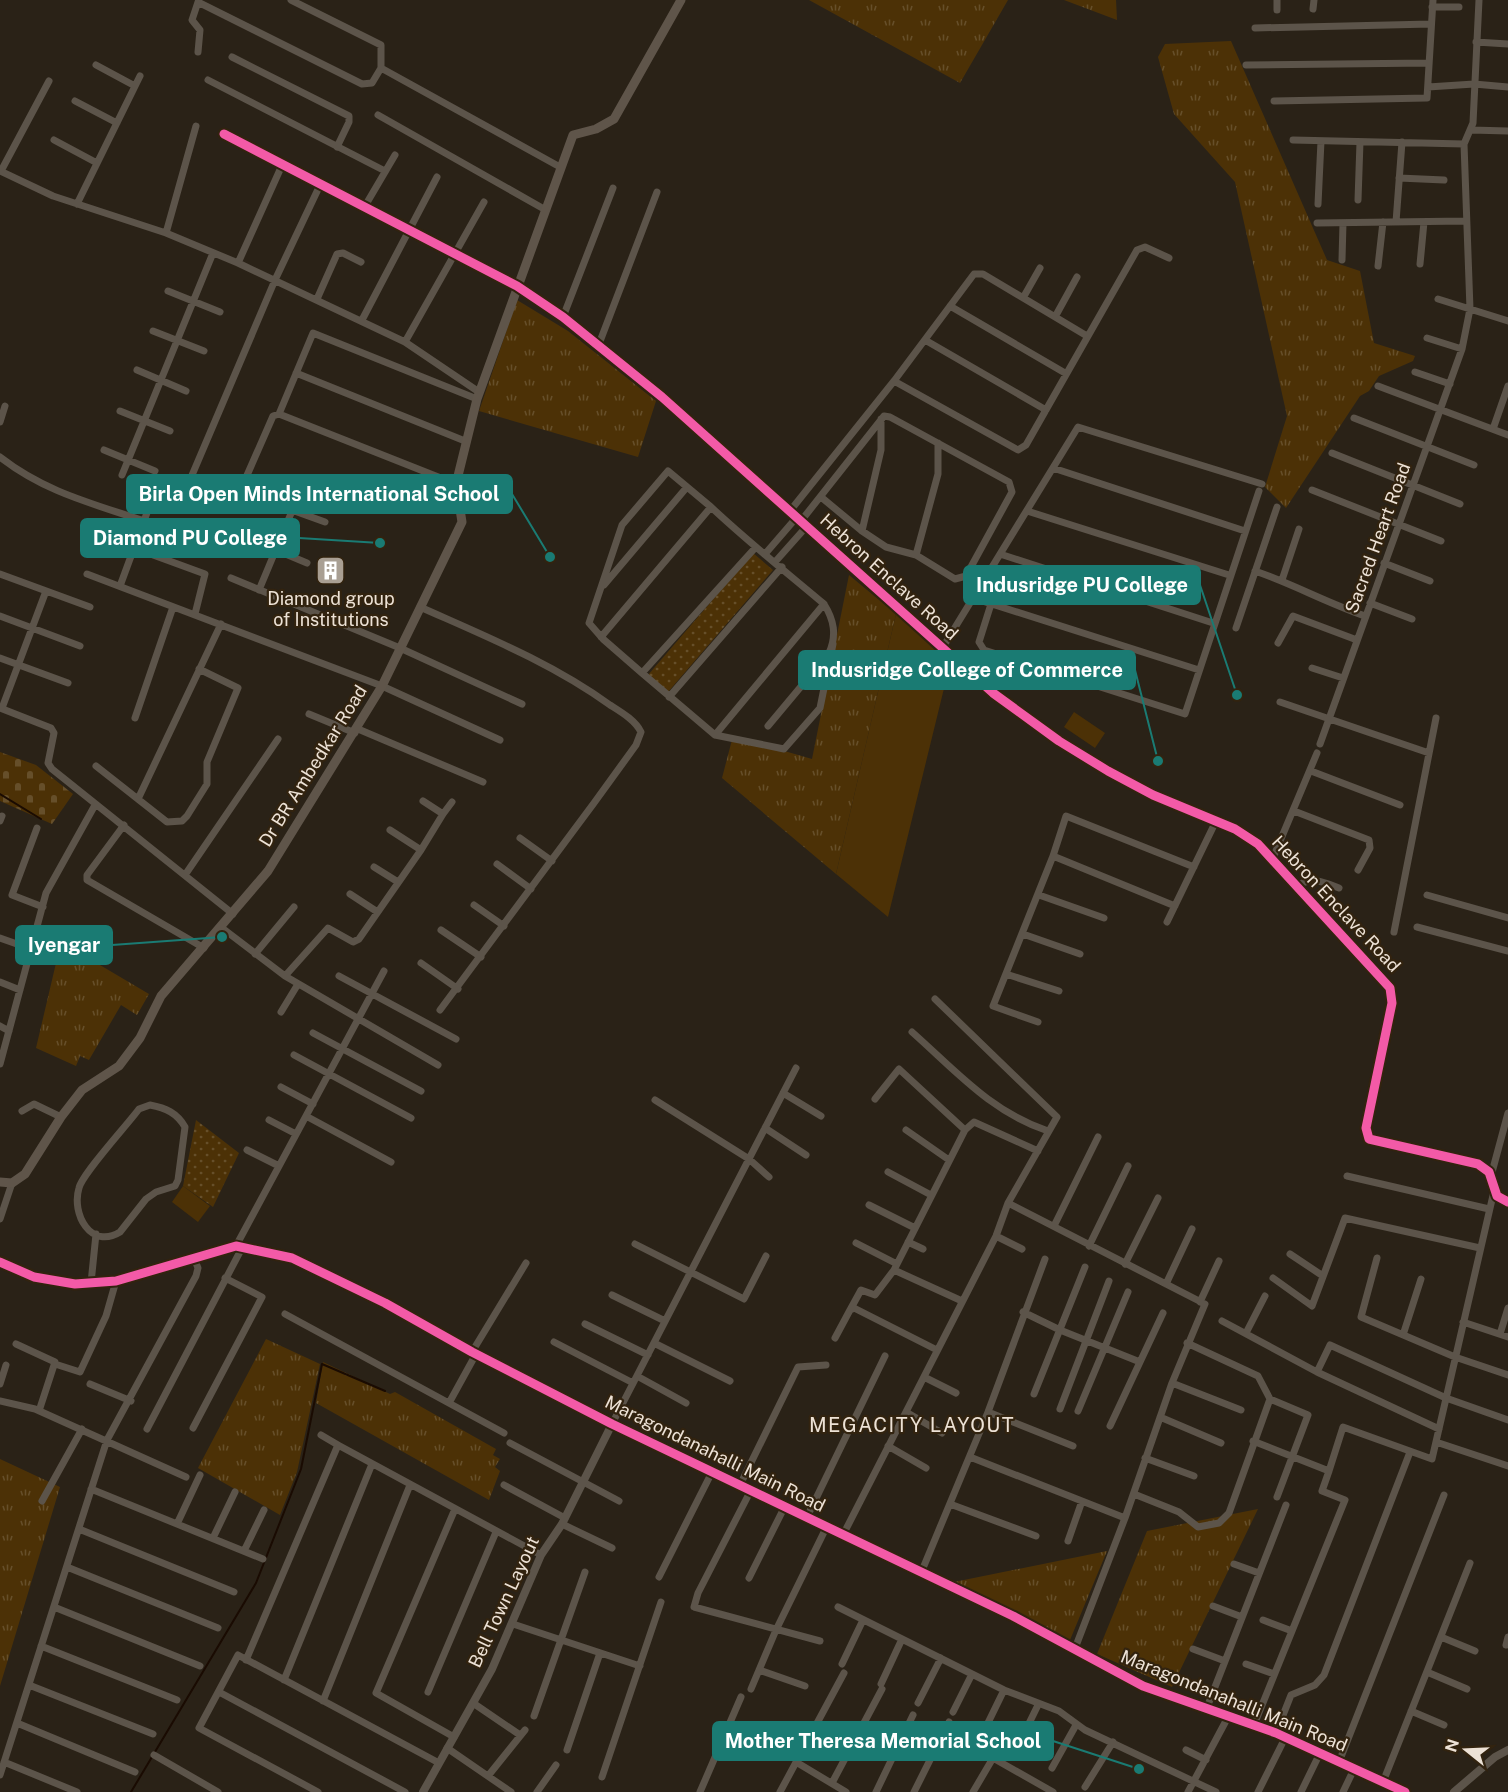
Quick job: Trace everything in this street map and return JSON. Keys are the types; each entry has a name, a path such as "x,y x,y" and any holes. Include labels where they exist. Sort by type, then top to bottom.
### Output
{"main road":[{"name":"Dr BR Ambedkar Road","path":"12,1184 25,1174 61,1117 82,1090 119,1066 140,1038 161,996 268,871 382,686 462,522 456,484 478,395 544,209 573,135 596,129 614,119 681,0"},
{"path":"0,1182 12,1184"}],"street":[{"path":"198,52 200,30 192,20 197,1 362,84 372,83 381,68 381,45 291,0"},
{"path":"1277,0 1277,10"},
{"path":"1313,9 1314,0"},
{"path":"1293,140 1464,144 1471,130 1479,0"},
{"path":"1274,101 1427,99 1432,3 1460,8"},
{"path":"1255,28 1431,24"},
{"path":"1476,42 1508,44"},
{"path":"232,57 349,116 350,122 337,147"},
{"path":"1246,65 1429,63"},
{"path":"96,65 135,86"},
{"path":"381,68 560,167"},
{"path":"77,204 140,76"},
{"path":"208,80 385,171"},
{"path":"49,81 0,171 52,196 166,233 362,320 405,342 478,395"},
{"path":"1428,87 1474,84 1508,87"},
{"path":"75,101 117,123"},
{"path":"378,115 544,209"},
{"path":"166,233 196,126"},
{"path":"1471,130 1508,131"},
{"path":"224,134 517,286"},
{"path":"54,140 97,163"},
{"path":"1318,204 1321,141"},
{"path":"1358,200 1360,142"},
{"path":"1396,222 1402,142"},
{"name":"Sacred Heart Road","path":"1320,744 1462,349 1470,309 1464,144"},
{"path":"364,206 395,155"},
{"path":"238,263 283,163"},
{"path":"362,320 437,177"},
{"path":"1400,178 1444,180"},
{"path":"184,494 275,280 321,183"},
{"path":"563,317 613,188"},
{"path":"599,344 657,192"},
{"path":"405,342 484,202"},
{"path":"1317,223 1465,221"},
{"path":"1378,266 1383,222"},
{"path":"1420,264 1424,222"},
{"path":"1342,260 1343,223"},
{"path":"894,381 1018,450 1026,445 1065,373 1139,247 1145,247 1169,258"},
{"path":"122,475 213,253"},
{"path":"317,299 337,254 343,253 361,262"},
{"path":"1023,298 1040,268"},
{"path":"775,562 799,519 894,381 974,274 982,274 1087,336"},
{"path":"1055,317 1077,277"},
{"name":"Hebron Enclave Road","path":"517,286 599,344 993,693 1059,741 1153,795 1250,838 1274,858 1390,988 1392,1003 1366,1128 1367,1136 1372,1141 1478,1164 1487,1169 1491,1176"},
{"path":"168,291 220,312"},
{"path":"1438,299 1508,321"},
{"path":"950,306 1065,373"},
{"path":"153,332 204,351"},
{"path":"279,414 313,333 478,395"},
{"path":"1427,338 1462,349"},
{"path":"925,340 1046,410"},
{"path":"137,370 186,391"},
{"path":"1415,372 1450,384"},
{"path":"296,373 465,441"},
{"path":"1378,386 1508,435"},
{"path":"1493,429 1508,386"},
{"path":"0,422 5,406"},
{"path":"120,411 170,431"},
{"path":"325,522 242,492 241,489 273,416 279,414 456,484"},
{"path":"765,554 821,497 881,418 890,417 1009,482 1012,492 966,576 955,579 916,555 886,547 862,531 821,497"},
{"path":"862,531 881,450 881,418"},
{"path":"1354,418 1474,465"},
{"path":"943,647 1076,429 1083,427 1261,487 1213,623 1187,711 1182,714 1066,678 981,648 979,642 991,604"},
{"path":"916,555 938,474 938,443"},
{"path":"104,450 155,471"},
{"path":"1332,453 1460,504"},
{"path":"0,458 25,477 46,488 144,521"},
{"path":"1053,468 1245,531"},
{"path":"668,471 711,507 755,548 782,567 824,604 834,626 833,644 820,708 784,749 715,735 642,674 589,623 622,525 668,471"},
{"path":"601,589 687,486"},
{"path":"1312,490 1441,541"},
{"path":"601,637 711,507"},
{"path":"1236,628 1277,507"},
{"path":"120,586 148,510"},
{"path":"258,590 292,510"},
{"path":"1027,511 1229,576"},
{"path":"1282,580 1299,529"},
{"path":"135,548 205,574 195,615"},
{"path":"642,674 755,548"},
{"path":"276,550 307,563"},
{"path":"1000,554 1213,623"},
{"path":"1384,563 1430,581"},
{"path":"669,697 782,567"},
{"path":"1255,571 1282,580 1322,601 1365,616"},
{"path":"0,573 90,607"},
{"path":"87,574 382,686 500,740"},
{"path":"231,578 400,648 522,704"},
{"path":"46,591 1,708 51,728 54,733 48,763 52,770 233,914"},
{"path":"973,598 1199,670"},
{"path":"1370,603 1412,619"},
{"path":"715,735 824,604"},
{"path":"420,606 578,681 640,729 636,745 440,1010"},
{"path":"135,718 174,607"},
{"path":"0,616 80,646"},
{"path":"1278,643 1293,616 1357,640"},
{"path":"138,799 221,624"},
{"path":"768,726 829,653 833,644"},
{"path":"0,658 68,683"},
{"path":"1312,668 1343,678"},
{"path":"96,766 167,822 175,823 187,816 207,784 207,762 238,688 199,669"},
{"path":"1280,702 1429,753"},
{"path":"309,714 483,782"},
{"path":"1394,932 1436,718"},
{"path":"185,875 278,739"},
{"path":"1274,858 1317,753"},
{"path":"1311,771 1400,805"},
{"path":"423,801 443,814"},
{"path":"285,976 328,928 333,928 353,942 359,939 452,802"},
{"path":"0,1064 46,893 70,845 95,805"},
{"path":"1294,811 1369,840 1370,848 1358,870"},
{"path":"1038,1022 993,1006 1039,895 1066,816 1194,867"},
{"path":"1167,922 1216,821"},
{"path":"124,825 87,875 87,880 204,948"},
{"path":"37,828 12,895 43,907"},
{"path":"390,830 421,850"},
{"path":"520,838 552,861"},
{"path":"1053,856 1175,906"},
{"path":"497,864 531,889"},
{"path":"374,867 398,882"},
{"path":"1298,885 1309,880 1317,880 1339,888"},
{"path":"350,894 376,911"},
{"path":"1039,895 1104,918"},
{"path":"1427,895 1508,918"},
{"path":"474,905 504,926"},
{"path":"255,954 294,907"},
{"path":"222,927 285,976 438,1065"},
{"path":"1417,927 1508,951"},
{"path":"441,930 481,957"},
{"path":"1023,934 1080,954"},
{"path":"0,938 31,950"},
{"path":"421,963 458,988"},
{"path":"147,1429 225,1278 279,1166 384,971"},
{"path":"1006,974 1059,992"},
{"path":"339,976 456,1039"},
{"path":"0,982 20,990"},
{"path":"281,1012 298,984"},
{"path":"843,1535 996,1236 1008,1203 1057,1117 935,999"},
{"path":"0,1026 9,1031"},
{"path":"912,1032 998,1109 1025,1124 1048,1131"},
{"path":"313,1033 421,1091"},
{"path":"294,1055 411,1118"},
{"path":"612,1424 796,1068"},
{"path":"875,1099 899,1069 965,1130"},
{"path":"281,1087 312,1104"},
{"path":"783,1093 821,1116"},
{"path":"655,1100 749,1159 769,1177"},
{"path":"22,1112 34,1104 61,1117"},
{"path":"150,1106 165,1108 177,1116 185,1127 178,1180 174,1186 156,1192 146,1199 115,1236 96,1234 78,1218 76,1203 79,1185 139,1109 150,1106"},
{"path":"1254,1725 1345,1500 1322,1491 1343,1427 1432,1459 1494,1191 1491,1176 1508,1113"},
{"path":"306,1116 391,1162"},
{"path":"269,1120 296,1134"},
{"path":"835,1338 861,1290 875,1295 895,1267 965,1130 974,1122 1038,1151"},
{"path":"765,1128 806,1155"},
{"path":"906,1130 949,1160"},
{"path":"1054,1226 1098,1137"},
{"path":"247,1150 279,1166"},
{"path":"1089,1246 1128,1166"},
{"path":"888,1172 931,1195"},
{"path":"1347,1176 1489,1209"},
{"path":"0,1219 12,1184"},
{"path":"1494,1191 1508,1202"},
{"path":"1125,1264 1158,1198"},
{"path":"1008,1203 1205,1304 1187,1343 1134,1494 1074,1651"},
{"path":"868,1205 915,1228"},
{"path":"1273,1278 1312,1306 1344,1218 1480,1248"},
{"path":"1166,1284 1192,1229"},
{"path":"91,1283 96,1234"},
{"path":"996,1236 1022,1249"},
{"path":"856,1242 895,1267 962,1301"},
{"path":"908,1242 923,1249"},
{"path":"635,1244 744,1299 766,1256"},
{"name":"Maragondanahalli Main Road","path":"0,1262 34,1277 75,1284 116,1281 240,1246 292,1258 385,1303 474,1353 612,1424 1013,1616 1074,1651 1143,1686 1254,1725 1405,1792"},
{"path":"1290,1254 1323,1276"},
{"path":"0,1775 107,1440 131,1401 196,1276 198,1268 194,1258"},
{"path":"1377,1258 1361,1317 1455,1357 1508,1375"},
{"path":"921,1573 988,1412 1023,1312 1045,1259"},
{"path":"1200,1302 1219,1261"},
{"path":"449,1404 474,1353 526,1263"},
{"path":"1034,1394 1085,1268"},
{"path":"192,1428 262,1296 225,1278"},
{"path":"1403,1335 1421,1279"},
{"path":"55,1364 80,1372 106,1316 116,1281"},
{"path":"1060,1408 1109,1281"},
{"path":"1078,1411 1128,1292"},
{"path":"612,1295 665,1321"},
{"path":"1246,1333 1265,1296"},
{"path":"1500,1334 1508,1308"},
{"path":"850,1310 858,1310 937,1350"},
{"path":"1023,1312 1060,1330 1140,1362"},
{"path":"1110,1426 1163,1313"},
{"path":"285,1314 504,1433"},
{"path":"1222,1321 1317,1372 1439,1429"},
{"path":"1463,1322 1508,1337"},
{"path":"585,1324 648,1354"},
{"path":"554,1342 686,1403"},
{"path":"654,1343 730,1381"},
{"path":"1187,1343 1258,1377 1270,1399 1308,1415 1276,1497"},
{"path":"16,1344 53,1359 55,1364 39,1411"},
{"path":"1317,1372 1330,1345 1446,1398 1508,1420"},
{"path":"807,1517 885,1356"},
{"path":"0,1384 6,1365"},
{"path":"741,1485 798,1367 826,1365"},
{"path":"924,1377 956,1393"},
{"path":"1172,1383 1241,1410"},
{"path":"90,1384 131,1401"},
{"path":"1134,1494 1179,1512 1198,1527 1219,1523 1229,1513 1270,1399"},
{"path":"0,1401 39,1411 186,1477"},
{"path":"906,1412 942,1433"},
{"path":"988,1412 1073,1446"},
{"path":"1160,1417 1221,1443"},
{"name":"Bell Town Layout","path":"425,1791 513,1624 541,1555 584,1483 612,1424"},
{"path":"42,1501 82,1429"},
{"path":"321,1435 541,1555"},
{"path":"1253,1441 1329,1471"},
{"path":"1436,1442 1508,1466"},
{"path":"510,1443 619,1501"},
{"path":"246,1660 338,1445"},
{"path":"888,1446 926,1468"},
{"path":"1258,1792 1280,1736 1291,1695 1315,1685 1324,1675 1410,1452"},
{"path":"970,1457 1125,1518"},
{"path":"1145,1458 1194,1476"},
{"path":"284,1680 372,1464"},
{"path":"659,1577 712,1472"},
{"path":"177,1524 200,1475"},
{"path":"323,1701 410,1485"},
{"path":"504,1485 612,1548"},
{"path":"91,1489 263,1558"},
{"path":"751,1490 698,1593 694,1607 820,1641"},
{"path":"213,1538 235,1491"},
{"path":"1339,1761 1444,1495"},
{"path":"1068,1541 1082,1501"},
{"path":"950,1504 1036,1536"},
{"path":"1206,1710 1286,1504"},
{"path":"749,1578 785,1506"},
{"path":"454,1737 376,1693 455,1509"},
{"path":"244,1551 264,1510"},
{"path":"751,1689 776,1630 827,1526"},
{"path":"79,1529 234,1592"},
{"path":"428,1692 496,1532"},
{"path":"1383,1782 1470,1563"},
{"path":"1234,1564 1259,1573"},
{"path":"67,1567 218,1628"},
{"path":"534,1716 585,1572"},
{"path":"602,1778 662,1602"},
{"path":"1213,1606 1242,1617"},
{"path":"54,1607 200,1666"},
{"path":"838,1607 1004,1690 1038,1705 1059,1711 1076,1725 1216,1792"},
{"path":"842,1664 863,1620"},
{"path":"1263,1620 1292,1631"},
{"path":"513,1624 640,1666"},
{"path":"1441,1637 1475,1651"},
{"path":"832,1783 882,1686 902,1639"},
{"path":"41,1646 177,1700"},
{"path":"1193,1649 1225,1661"},
{"path":"567,1750 600,1653"},
{"path":"318,1792 199,1728 238,1656 439,1763"},
{"path":"918,1703 941,1658"},
{"path":"1246,1664 1274,1674"},
{"path":"759,1671 806,1686"},
{"path":"1427,1672 1467,1689"},
{"path":"780,1792 844,1673"},
{"path":"953,1712 972,1674"},
{"path":"29,1685 153,1734"},
{"path":"984,1731 1004,1690"},
{"path":"219,1692 405,1792"},
{"path":"700,1792 741,1697"},
{"path":"473,1703 522,1733 488,1776"},
{"path":"1016,1750 1038,1705"},
{"path":"1411,1711 1444,1725"},
{"path":"876,1792 913,1715"},
{"path":"1188,1792 1228,1717"},
{"path":"914,1792 949,1722"},
{"path":"17,1723 135,1772"},
{"path":"1052,1768 1076,1725"},
{"path":"1085,1787 1113,1742"},
{"path":"447,1748 511,1792"},
{"path":"1186,1750 1206,1760"},
{"path":"1454,1792 1495,1757 1508,1750"},
{"path":"1301,1792 1320,1753"},
{"path":"154,1755 218,1792"},
{"path":"973,1792 993,1758 1053,1792"},
{"path":"4,1762 77,1792"},
{"path":"796,1762 846,1792"},
{"path":"537,1792 556,1765"},
{"path":"1343,1792 1354,1769"}],"green space":[{"path":"809,0 1008,0 960,83"},
{"path":"1064,0 1116,0 1117,20"},
{"path":"1231,41 1327,260 1360,271 1374,343 1415,356 1413,361 1379,376 1369,391 1360,396 1286,508 1265,487 1287,416 1235,182 1174,114 1158,57 1165,44"},
{"path":"517,300 568,331 656,401 638,457 479,411"},
{"path":"753,553 773,570 668,692 648,675"},
{"path":"849,575 896,614 836,874 722,778 733,736 812,759"},
{"path":"896,614 950,664 888,917 836,874"},
{"path":"1074,712 1105,733 1095,748 1064,727"},
{"path":"0,752 36,765 73,794 52,824 0,801"},
{"path":"61,942 149,994 137,1015 121,1005 89,1060 80,1056 76,1066 36,1048"},
{"path":"196,1120 239,1153 213,1207 183,1186"},
{"path":"183,1186 210,1206 198,1222 172,1202"},
{"path":"266,1339 320,1364 297,1472 280,1515 198,1468"},
{"path":"323,1362 390,1394 395,1392 496,1449 493,1455 500,1459 495,1467 500,1471 489,1500 316,1403"},
{"path":"0,1459 60,1487 0,1686"},
{"path":"1258,1509 1172,1687 1097,1654 1147,1531"},
{"path":"1107,1551 1070,1640 954,1582"}],"waterway":[{"path":"0,794 41,819"},
{"path":"131,1792 256,1583 301,1469 322,1364 385,1391"}],"cycle path":[{"path":"224,134 517,286 563,317 662,397 993,693 1059,741 1108,771 1153,795 1235,829 1258,844 1390,988 1392,1003 1366,1128 1369,1139 1478,1164 1489,1172 1497,1196 1508,1202"},
{"path":"0,1262 34,1277 75,1284 116,1281 236,1246 292,1258 385,1303 472,1352 612,1424 1013,1616 1143,1686 1276,1733 1405,1792"}],"place":[{"name":"Diamond PU College","path":"380,543"},
{"name":"Birla Open Minds International School","path":"550,557"},
{"name":"Diamond group of Institutions","path":"331,570"},
{"name":"Indusridge PU College","path":"1237,695"},
{"name":"Indusridge College of Commerce","path":"1158,761"},
{"name":"Iyengar","path":"222,937"},
{"name":"Mother Theresa Memorial School","path":"1139,1769"}],"district":[{"name":"MEGACITY LAYOUT","path":"912,1425"}]}
